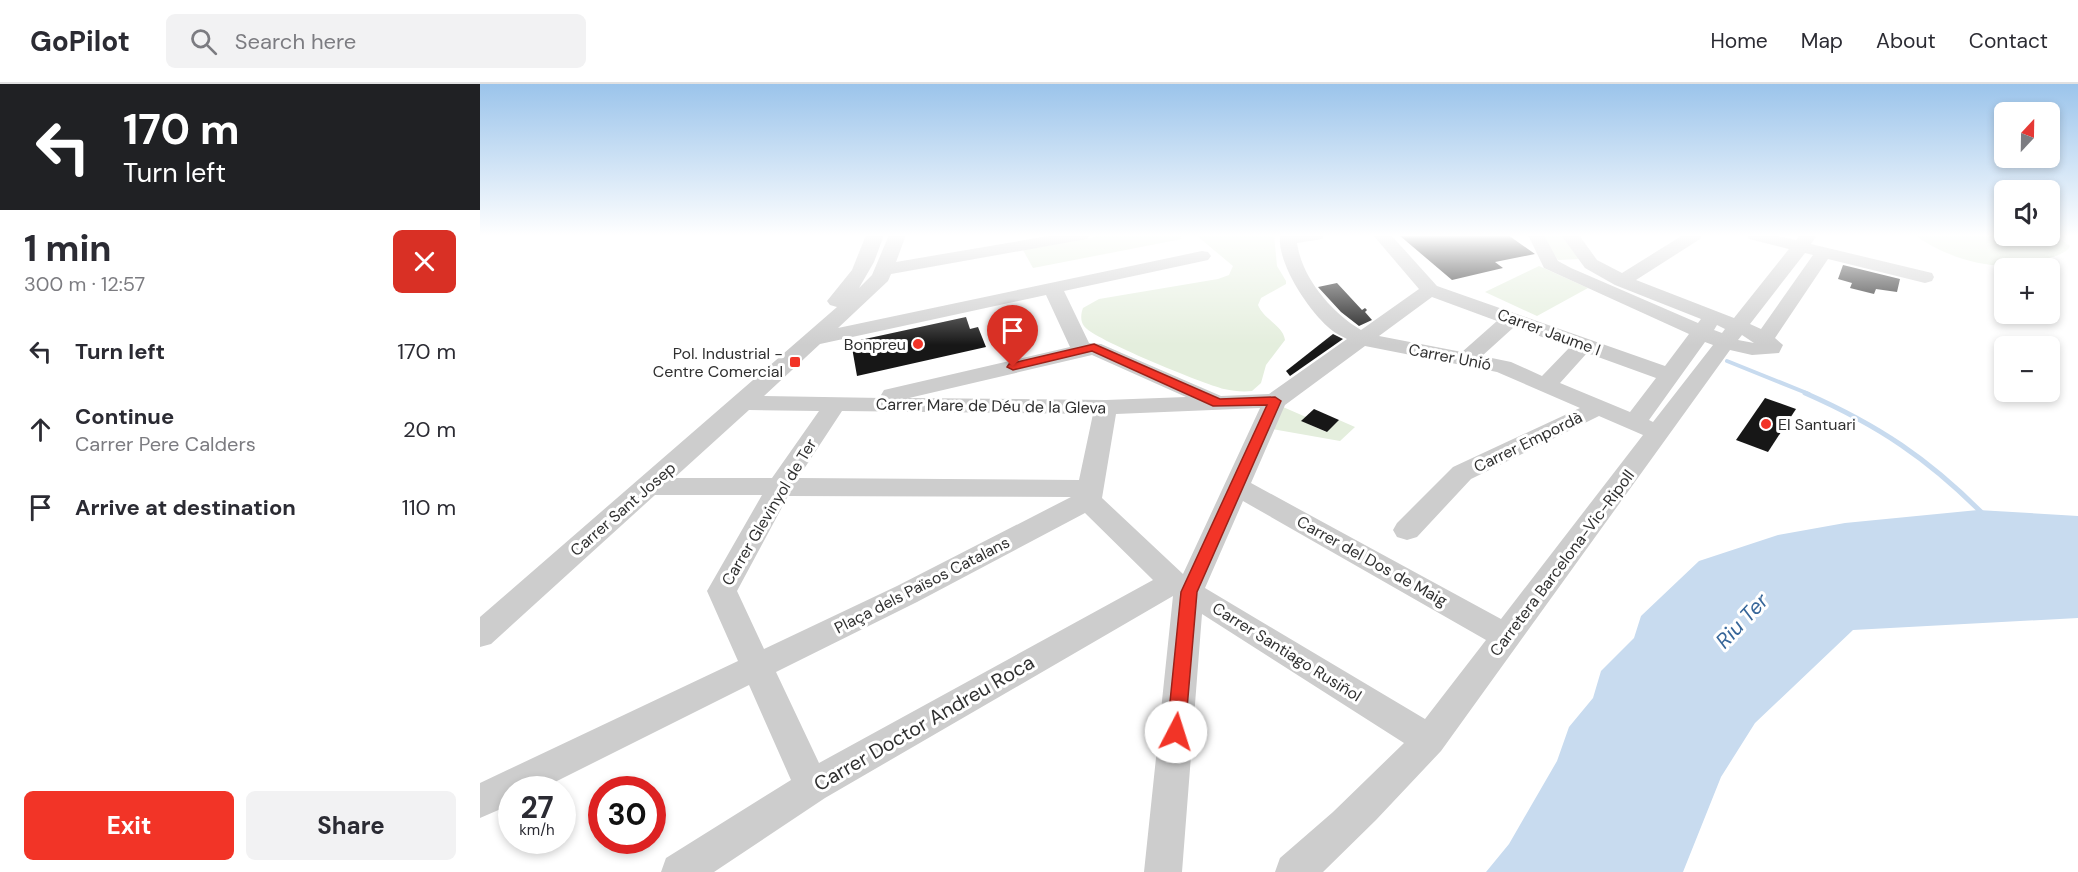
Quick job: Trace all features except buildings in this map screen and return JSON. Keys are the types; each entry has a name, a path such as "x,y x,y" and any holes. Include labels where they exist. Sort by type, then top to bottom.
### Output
{"street":[{"path":"480,612 606,505 712,409 803,335 850,288 860,272"},
{"name":"Carrer Sant Josep","path":"480,635 743,403 874,283 883,272"},
{"path":"812,340 1131,272"},
{"name":"Carrer Unió","path":"1297,272 1335,323 1361,339 1503,367 1647,427"},
{"path":"1163,872 1181,587 1237,486 1275,401 1430,290 1414,272"},
{"path":"1564,272 1719,330"},
{"path":"1606,272 1752,349 1772,349 1772,345 1765,338 1797,272"},
{"path":"1622,280 1635,272"},
{"name":"Carretera Barcelona-Vic-Ripoll","path":"1294,872 1341,832 1429,740 1507,637 1647,427 1693,384 1719,330 1781,272"},
{"path":"1906,272 1925,277"},
{"path":"1053,289 1082,350"},
{"name":"Carrer Jaume I","path":"1430,290 1669,375"},
{"path":"1466,360 1511,319"},
{"path":"1647,427 1669,375 1719,330"},
{"path":"1546,385 1584,344"},
{"path":"843,404 1094,348 1218,403"},
{"name":"Carrer Sant Josep","path":"606,505 629,492 732,404 765,383"},
{"name":"Carrer Mare de Déu de la Gleva","path":"743,403 1106,407 1275,401"},
{"name":"Carrer Glevinyol de Ter","path":"812,786 722,591 779,489 843,404"},
{"path":"649,486 1089,495 1106,407"},
{"name":"Carrer Empordà","path":"1407,530 1462,473 1600,407"},
{"name":"Carrer del Dos de Maig","path":"1237,486 1507,637"},
{"name":"Carrer Santiago Rusiñol","path":"1089,495 1181,587 1429,740"},
{"name":"Plaça dels Països Catalans","path":"480,801 907,594 1089,495"},
{"name":"Carrer Doctor Andreu Roca","path":"680,872 812,786 1181,587"}],"green space":[{"path":"1230,272 1280,272 1286,281 1286,284 1261,298 1258,305 1264,315 1281,330 1285,340 1266,365 1261,383 1252,391 1224,389 1173,370 1106,341 1091,332 1082,322 1083,308 1099,299 1218,279 1229,275"},
{"path":"1527,272 1552,272 1588,288 1537,316 1485,292"},
{"path":"1283,407 1306,417 1302,421 1326,432 1339,420 1355,427 1340,441 1272,429"}],"water":[{"name":"Riu Ter","path":"1978,510 2078,516 2078,618 1853,630 1755,723 1721,777 1683,872 1486,872 1509,844 1557,761 1569,727 1593,698 1601,671 1634,638 1641,616 1699,561 1778,535 1845,523"}],"waterway":[{"path":"1727,361 1809,394"},
{"path":"1805,393 1879,431 1923,460 1985,516"}],"place":[{"name":"Bonpreu","path":"918,344"},
{"name":"Pol. Industrial - Centre Comercial","path":"795,362"},
{"name":"El Santuari","path":"1766,424"}],"route":[{"path":"1013,367 1094,348 1218,403 1275,401 1189,592 1176,732"}]}
